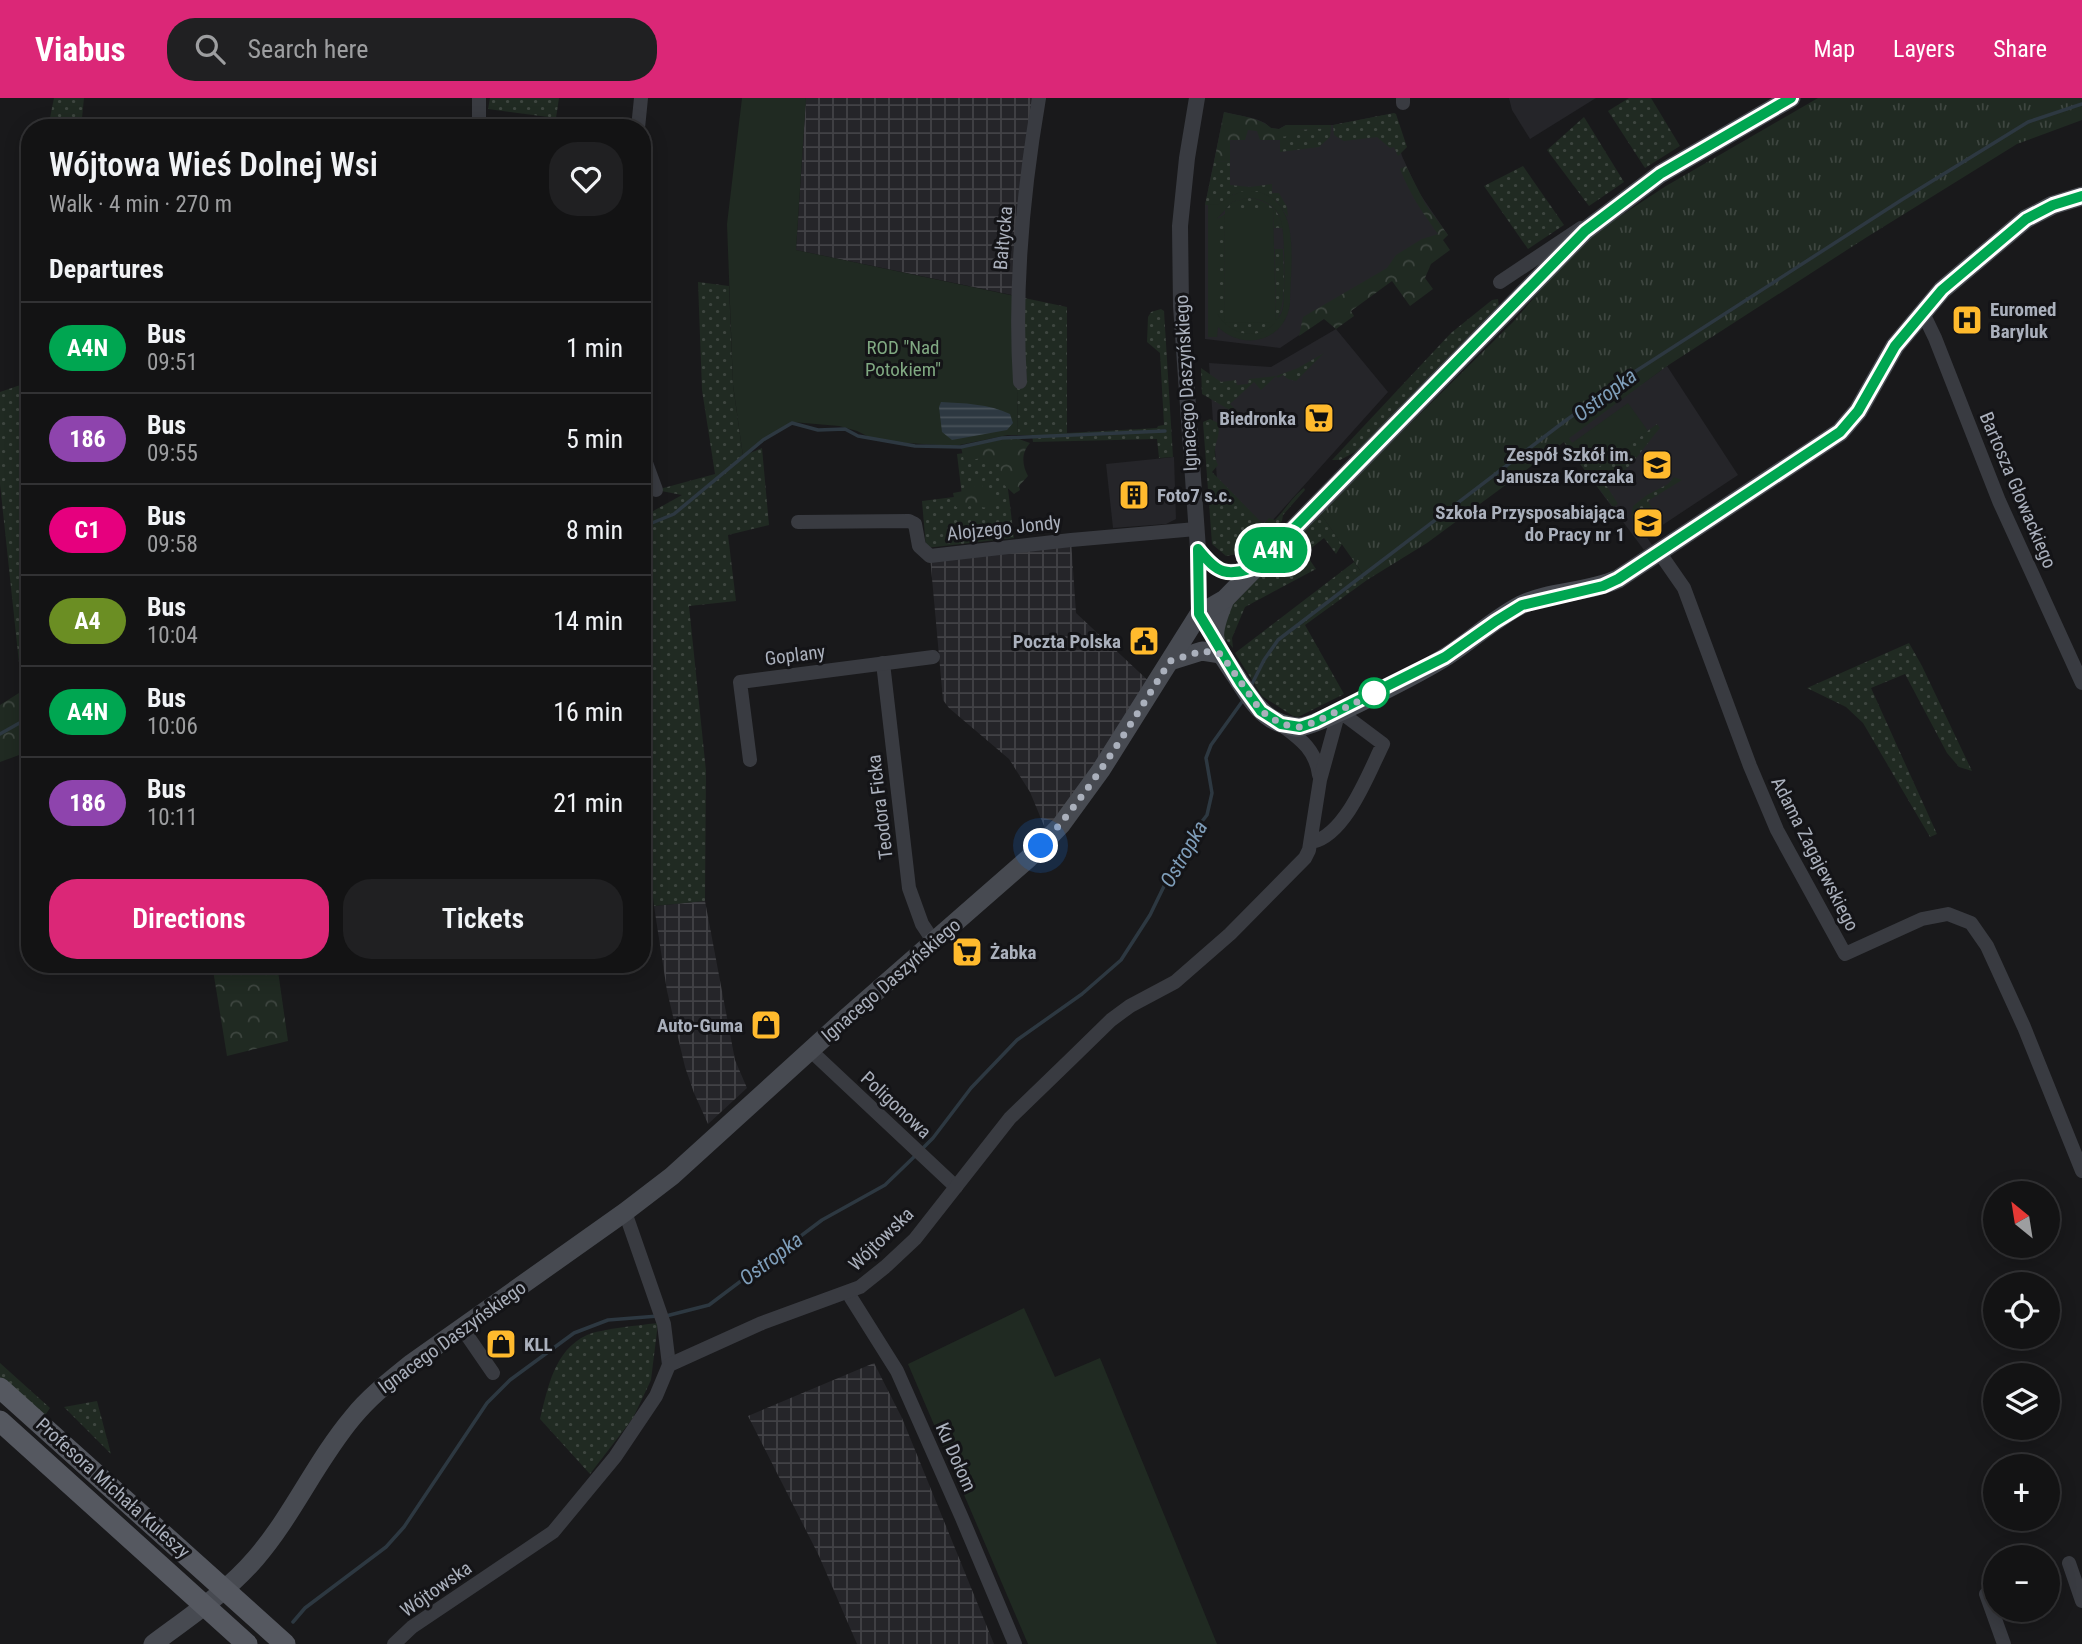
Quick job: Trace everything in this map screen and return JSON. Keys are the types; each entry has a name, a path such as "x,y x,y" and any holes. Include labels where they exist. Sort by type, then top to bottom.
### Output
{"main road":[{"path":"1199,614 1225,599 1512,304 1604,216 1660,174 1791,98"},
{"path":"1225,599 1214,624 1213,634 1221,654 1261,711 1281,724 1300,727 1339,711 1445,657 1522,605 1603,586 1618,579 1840,432 1858,411 1895,346 1942,290 2026,219 2053,205 2082,196"},
{"name":"Ignacego Daszyńskiego","path":"153,1644 225,1589 257,1556 329,1449 379,1389 625,1212 678,1170 1029,858 1060,825 1115,750 1199,614"},
{"path":"1170,661 1202,651 1221,654"},
{"name":"Profesora Michała Kuleszy","path":"0,1388 285,1644"},
{"name":"Profesora Michała Kuleszy","path":"0,1421 247,1644"}],"street":[{"path":"479,119 480,98"},
{"path":"639,119 641,98"},
{"name":"Bałtycka","path":"1020,382 1018,290 1029,155 1039,98"},
{"name":"Ignacego Daszyńskiego","path":"1198,98 1186,159 1180,226 1181,306 1198,549 1199,614"},
{"path":"1500,282 1572,233 1604,216"},
{"name":"Bartosza Głowackiego","path":"1922,311 1999,501 2077,660 2082,683"},
{"path":"651,476 656,489"},
{"name":"Alojzego Jondy","path":"798,522 909,521 918,529 919,546 930,556 1196,529"},
{"path":"1198,549 1221,572 1239,572 1256,567"},
{"name":"Adama Zagajewskiego","path":"1660,552 1684,588 1750,766 1777,830 1845,954 1922,919 1948,914 1971,923 1987,946 2024,1027 2082,1171"},
{"path":"1199,614 1213,634"},
{"name":"Goplany","path":"750,760 740,682 933,657"},
{"name":"Teodora Ficka","path":"883,663 909,888 922,923 934,942"},
{"path":"1312,842 1325,836 1340,823 1356,798 1383,744 1339,711"},
{"name":"Wójtowska","path":"394,1644 412,1627 553,1532 615,1457 656,1396 669,1365 762,1323 860,1287 915,1239 1010,1118 1111,1020 1130,1006 1175,982 1230,934 1305,858 1312,842 1320,780 1339,711"},
{"name":"Wójtowska","path":"1281,724 1313,753 1320,780"},
{"name":"Poligonowa","path":"811,1051 957,1187"},
{"path":"625,1212 664,1324 669,1365"},
{"name":"Ku Dołom","path":"848,1293 897,1371 1015,1644"},
{"path":"462,1328 493,1373"},
{"path":"2069,1563 2082,1601"},
{"path":"1996,1622 2004,1644"}],"shaded area":[{"path":"806,98 1033,98 1012,295 796,250"},
{"path":"1509,98 1596,98 1530,139 1512,110"},
{"path":"1224,112 1256,119 1271,128 1279,129 1286,125 1333,125 1390,114 1402,156 1418,191 1448,235 1280,348 1205,339 1205,205"},
{"path":"1336,329 1388,392 1255,540 1221,539 1209,363 1271,367"},
{"name":"Zespół Szkół im. Janusza Korczaka","path":"1667,366 1738,475 1646,536 1652,545 1644,550 1563,441"},
{"path":"941,402 994,408 1010,414 1013,423 1007,430 952,440 942,432 939,407"},
{"path":"1174,457 1176,519 1166,524 1113,528 1106,464"},
{"path":"1071,540 1076,613 1154,686 1049,838 1030,792 1009,759 943,700 930,556"},
{"path":"705,901 735,1060 747,1088 708,1124 685,1067 667,991 654,906"},
{"path":"874,1363 902,1418 994,1644 857,1644 819,1556 748,1416"}],"green space":[{"path":"54,98 84,98 82,119 50,119"},
{"path":"490,98 559,98 556,118 488,109"},
{"name":"ROD \"Nad Potokiem\"","path":"742,98 806,98 796,250 1015,296 1018,435 955,446 890,442 873,439 839,426 792,422 743,456 733,385 727,224"},
{"path":"1629,98 1651,98 1680,146 1645,168 1608,111"},
{"path":"1818,98 2082,98 2082,120 2017,144 1867,237 1667,366 1427,543 1367,580 1320,513 1513,322 1556,272 1599,230 1666,186"},
{"path":"1224,112 1255,119 1271,128 1279,129 1286,125 1331,125 1331,128 1294,130 1289,136 1280,137 1280,140 1260,140 1257,131 1248,130 1245,140 1230,140 1230,161 1214,162"},
{"path":"1394,113 1407,147 1398,156 1394,147 1390,148 1377,137 1344,141 1334,135 1333,125"},
{"path":"1584,117 1624,182 1589,206 1547,150"},
{"path":"1331,128 1330,137 1319,147 1280,152 1280,137 1294,130"},
{"path":"1230,161 1230,185 1250,187 1272,184 1272,193 1279,193 1287,207 1288,217 1277,201 1262,193 1234,194 1218,205 1205,205 1214,162"},
{"path":"1406,166 1426,205 1448,235 1443,240 1450,250 1431,264 1425,278 1433,289 1410,306 1392,281 1351,311 1354,316 1336,329 1324,319 1299,336 1303,317 1387,268 1396,255 1422,239 1438,234 1404,179 1400,169"},
{"path":"1523,166 1564,225 1528,249 1484,186"},
{"path":"1244,191 1263,194 1277,202 1290,231 1292,250 1287,317 1280,327 1262,339 1240,339 1228,335 1218,327 1217,337 1208,337 1208,204 1218,205 1230,196","holes":["1247,198 1269,204 1279,215 1283,232 1283,307 1276,321 1273,210 1225,210 1224,322 1275,323 1260,333 1252,334 1229,327 1222,321 1217,313 1217,219 1232,202"]},
{"path":"1247,198 1260,200 1271,206 1279,215 1283,228 1274,228 1273,210 1225,210 1232,202"},
{"path":"1225,214 1224,322 1275,322 1262,333 1248,335 1233,331 1226,325 1217,314 1217,219"},
{"path":"1275,249 1283,249 1284,289 1276,321"},
{"path":"698,282 729,286 733,385 743,456 762,448 769,525 728,535 736,601 689,606 706,771 705,901 654,906 651,881 651,512 682,495 656,490 715,474 702,390"},
{"path":"1015,296 1067,307 1067,433 1157,428 1164,425 1160,353 1147,342 1148,317 1151,312 1161,309 1164,311 1173,457 1159,458 1157,439 1033,442 1032,435 1018,435"},
{"path":"1498,299 1499,308 1363,448 1340,460 1332,460 1451,333 1492,300"},
{"path":"1324,353 1296,381 1283,375 1278,378 1276,376 1298,368"},
{"path":"1201,368 1221,382 1236,380 1237,385 1248,384 1249,379 1276,376 1261,390 1254,382 1230,404 1238,412 1235,413 1202,394"},
{"path":"21,385 21,682 0,484 0,392"},
{"path":"1628,403 1648,431 1593,471 1572,443"},
{"path":"1210,419 1218,423 1219,429 1215,453 1218,465 1212,472 1263,524 1269,518 1275,520 1296,495 1304,488 1305,490 1283,515 1282,521 1250,552 1226,556 1212,544 1203,422"},
{"path":"1657,424 1660,428 1636,459 1606,485 1618,504 1613,507 1563,441 1568,437 1593,471"},
{"path":"1013,437 1030,443 1023,459 1028,476 1019,486 1020,490 1014,494 1002,483 1000,464 982,458 964,461 961,447"},
{"path":"1003,448 1014,538 926,548 922,501 962,496 957,454"},
{"path":"1674,477 1682,480 1648,501 1653,510 1634,521 1631,517 1633,506 1668,484"},
{"path":"975,484 982,484 983,491 1000,498 989,507 975,503 966,508 956,507 953,493 974,489"},
{"path":"1320,513 1342,544 1336,554 1324,538 1305,553 1316,569 1245,607 1232,638 1233,648 1221,634 1225,613"},
{"path":"1354,562 1367,580 1305,625 1344,694 1298,717 1293,716 1262,696 1235,653"},
{"path":"1909,643 1972,771 1959,767 1947,753 1905,674 1871,688 1937,834 1930,837 1863,723 1846,707 1807,688"},
{"path":"21,692 21,754 0,762 0,705"},
{"path":"213,973 278,973 288,1041 227,1056"},
{"path":"1024,1308 1055,1377 1100,1358 1217,1644 1028,1644 908,1364"},
{"path":"658,1323 651,1380 633,1418 590,1474 540,1419 554,1371 567,1350 587,1335"},
{"path":"0,1363 50,1408 44,1417 0,1379"},
{"path":"97,1401 111,1454 64,1407"}],"waterway":[{"name":"Ostropka","path":"1251,686 1278,640 1565,421 1636,371 2028,122 2082,104"},
{"path":"651,523 674,514 763,440 792,423 818,430 845,429 858,436 915,446 961,447 1002,438 1165,431"},
{"name":"Ostropka","path":"921,1150 971,1088 1017,1040 1082,994 1121,960 1150,915 1185,843 1207,815 1212,793 1206,758 1211,745 1244,699"},
{"path":"0,734 21,722"},
{"name":"Ostropka","path":"666,1316 709,1305 822,1220 885,1185 915,1156"},
{"name":"Ostropka","path":"293,1622 305,1608 386,1547 404,1527 487,1403 510,1380 574,1333 608,1320 658,1316"}],"bus line":[{"name":"A4N","path":"1791,98 1660,174 1585,231 1256,567 1239,572 1221,572 1198,549 1199,614 1213,634 1221,654 1261,711 1281,724 1300,727 1315,722 1445,657 1522,605 1585,591 1618,579 1840,432 1858,411 1895,346 1942,290 2026,219 2053,205 2082,196"}],"place":[{"name":"Euromed Baryluk","path":"1967,320"},
{"name":"Biedronka","path":"1319,418"},
{"name":"Zespół Szkół im. Janusza Korczaka","path":"1657,465"},
{"name":"Foto7 s.c.","path":"1134,495"},
{"name":"Szkoła Przysposabiająca do Pracy nr 1","path":"1648,523"},
{"name":"Poczta Polska","path":"1144,641"},
{"name":"Żabka","path":"967,952"},
{"name":"Auto-Guma","path":"766,1025"},
{"name":"KLL","path":"501,1344"}],"route":[{"path":"1041,846 1073,810 1115,750 1170,661 1202,651 1221,654 1261,711 1281,724 1300,727 1384,689 1374,693"}]}
